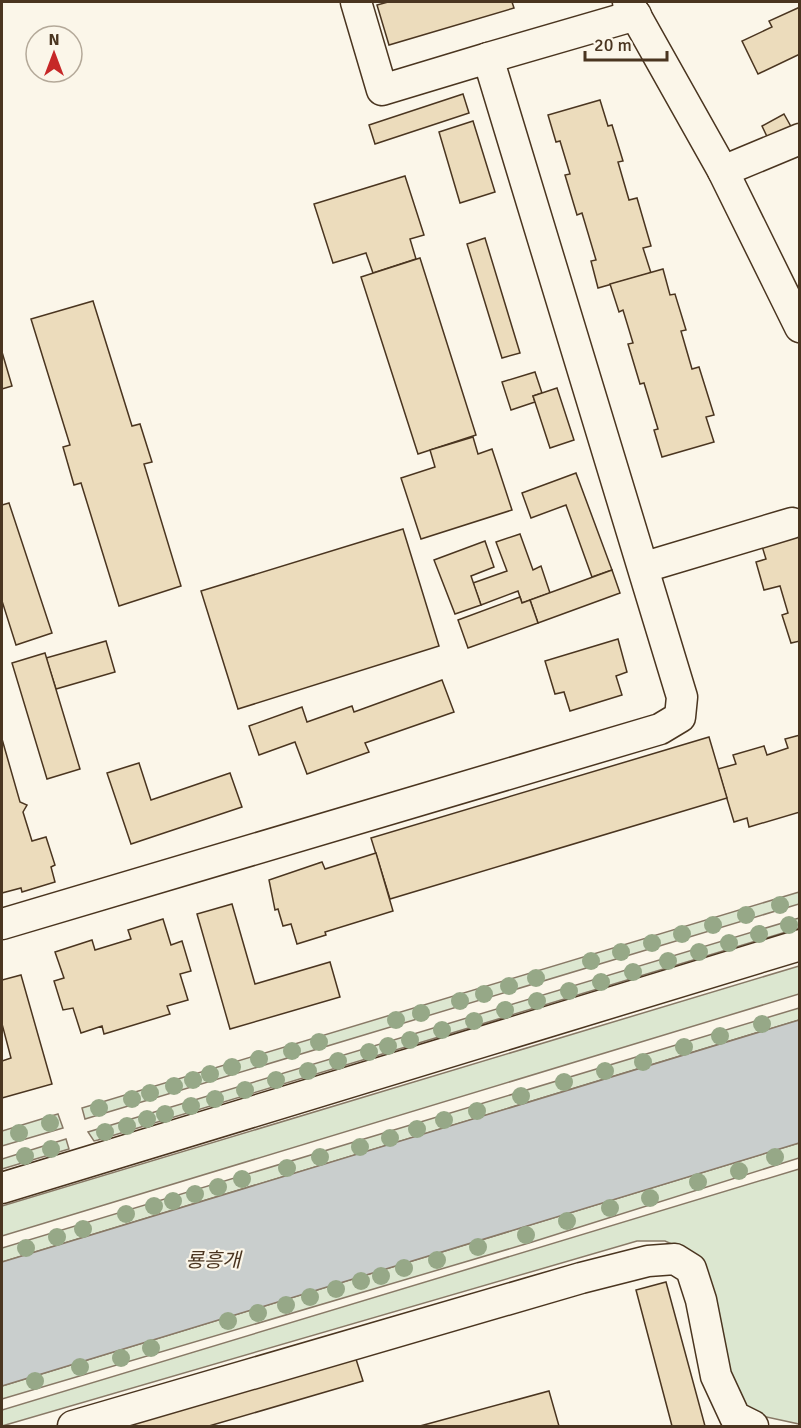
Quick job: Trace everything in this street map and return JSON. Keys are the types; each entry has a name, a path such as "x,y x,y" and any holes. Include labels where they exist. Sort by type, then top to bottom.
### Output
{"street":[{"path":"356,2 382,90 488,58 632,8 723,171 800,327"},
{"path":"2,924 660,729 680,717 682,697 645,567 488,58"},
{"path":"723,171 800,139"},
{"path":"645,567 792,523"},
{"path":"2,1188 800,945"},
{"path":"73,1426 581,1278 648,1261 675,1259 691,1269 701,1300 716,1376 735,1417 753,1426"}],"green space":[{"path":"799,892 799,904 85,1119 82,1108"},
{"path":"799,918 799,928 98,1140 94,1141 88,1132"},
{"path":"799,966 799,994 2,1236 2,1206"},
{"path":"799,1008 799,1020 2,1262 2,1248"},
{"path":"58,1114 63,1128 2,1146 2,1131"},
{"path":"66,1139 69,1149 2,1169 2,1159"},
{"path":"799,1143 799,1158 529,1243 2,1399 2,1386"},
{"path":"799,1169 799,1424 743,1412 681,1248 665,1241 637,1241 2,1426 2,1410"}],"water":[{"name":"룡흥개","path":"799,1020 799,1143 2,1386 2,1262"}],"building":[{"path":"388,2 512,2 514,8 389,45 377,5"},
{"path":"800,7 800,54 758,74 742,41 772,27 769,21"},
{"path":"463,94 469,113 375,144 369,125"},
{"path":"600,100 608,126 612,125 623,161 618,162 629,200 637,198 651,246 643,248 651,273 598,288 591,261 596,260 582,213 577,215 565,175 570,174 560,141 556,142 548,115"},
{"path":"784,114 794,132 771,145 762,126"},
{"path":"473,121 495,192 460,203 439,132"},
{"path":"405,176 424,235 410,239 416,259 373,273 366,253 333,263 314,204"},
{"path":"485,238 520,353 502,358 467,244"},
{"path":"420,258 476,435 418,454 361,277"},
{"path":"663,269 670,295 675,294 686,330 681,331 692,369 699,367 714,415 706,417 714,442 662,457 654,430 658,429 644,383 640,384 628,344 633,343 623,310 619,312 610,284"},
{"path":"93,301 132,426 140,424 152,462 144,464 181,586 119,606 81,483 74,485 63,447 70,445 31,319"},
{"path":"2,352 12,386 2,389"},
{"path":"535,372 542,393 533,396 535,402 511,410 502,382"},
{"path":"557,388 574,440 550,448 533,396"},
{"path":"473,437 478,454 492,449 512,510 421,539 401,478 435,467 430,450"},
{"path":"576,473 612,570 592,577 566,505 531,518 522,493"},
{"path":"9,503 52,633 16,645 2,601 2,505"},
{"path":"800,525 800,641 791,643 782,615 788,613 780,586 764,590 756,562 766,559 761,543"},
{"path":"403,529 439,646 238,709 201,591"},
{"path":"520,534 533,570 541,566 550,593 522,603 518,591 481,605 473,583 507,571 496,542"},
{"path":"485,541 494,567 471,576 481,605 455,614 434,560"},
{"path":"612,570 620,593 538,623 530,600"},
{"path":"520,597 522,603 530,600 538,623 468,648 458,620"},
{"path":"618,639 627,672 616,676 622,695 570,711 564,692 555,694 545,661"},
{"path":"106,641 115,672 56,689 46,658"},
{"path":"45,653 80,769 47,779 12,663"},
{"path":"442,680 454,712 365,743 369,752 307,774 295,742 259,755 249,726 302,707 307,722 352,706 354,712"},
{"path":"800,735 800,812 749,827 747,818 734,822 718,769 736,764 733,755 764,746 767,755 788,748 785,739"},
{"path":"709,737 727,798 390,899 371,838"},
{"path":"2,739 20,802 27,805 23,812 32,841 46,837 55,865 51,867 55,882 22,892 21,888 2,893"},
{"path":"139,763 151,800 230,773 242,807 131,844 107,773"},
{"path":"376,853 393,911 325,932 326,935 297,944 291,924 283,926 278,909 275,910 269,880 322,862 325,869"},
{"path":"232,904 255,984 330,962 340,997 230,1029 197,914"},
{"path":"163,919 171,945 182,941 191,971 180,974 188,1000 167,1006 170,1014 104,1034 102,1026 81,1033 73,1008 63,1010 54,981 64,978 55,952 92,940 95,950 131,939 128,930"},
{"path":"21,975 52,1084 2,1098 2,1061 11,1058 2,1024 2,980"},
{"path":"666,1282 705,1426 672,1426 636,1290"},
{"path":"355,1356 363,1381 209,1426 116,1426"},
{"path":"549,1391 559,1426 420,1426"}]}
